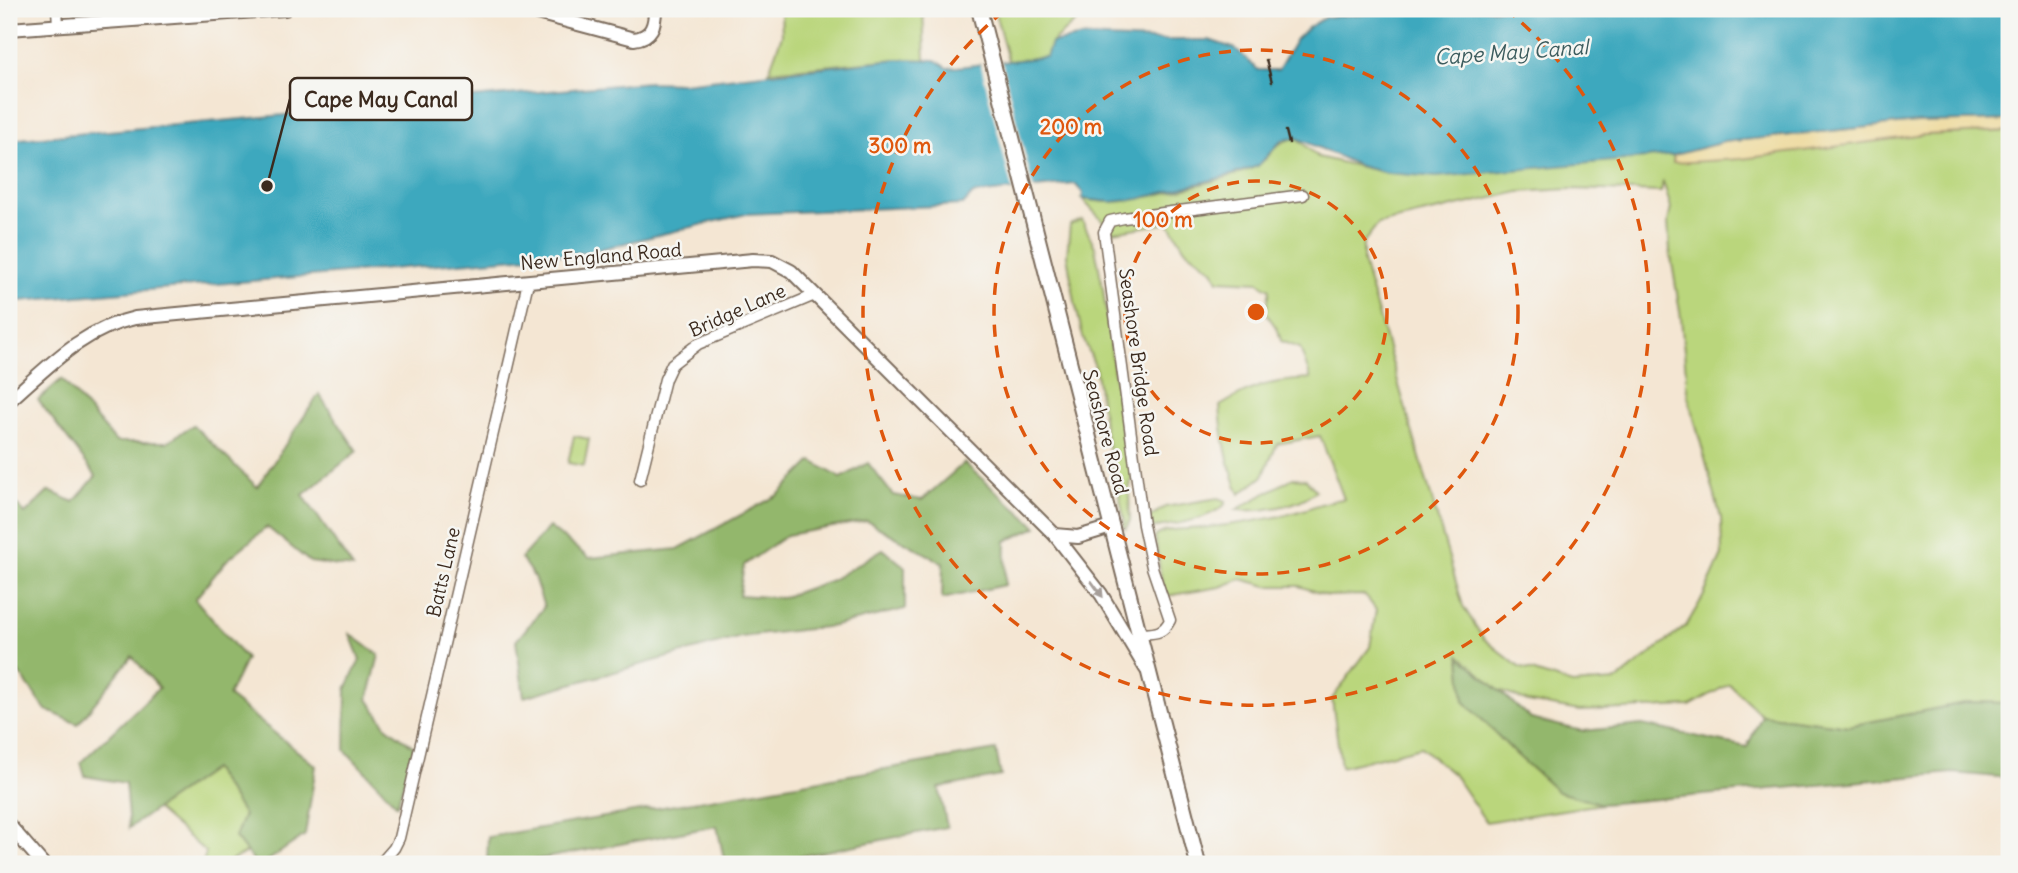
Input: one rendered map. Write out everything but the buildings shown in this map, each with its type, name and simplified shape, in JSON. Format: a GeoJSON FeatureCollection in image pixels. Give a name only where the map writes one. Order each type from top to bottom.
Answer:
{"type":"FeatureCollection","features":[{"type":"Feature","properties":{"kind":"main road","name":"Seashore Road"},"geometry":{"type":"LineString","coordinates":[[979,9],[1198,864]]}},
{"type":"Feature","properties":{"kind":"street"},"geometry":{"type":"LineString","coordinates":[[57,9],[58,25]]}},
{"type":"Feature","properties":{"kind":"street"},"geometry":{"type":"LineString","coordinates":[[9,29],[285,9]]}},
{"type":"Feature","properties":{"kind":"street"},"geometry":{"type":"LineString","coordinates":[[522,9],[634,38],[641,38],[651,31],[655,9]]}},
{"type":"Feature","properties":{"kind":"street","name":"Seashore Bridge Road"},"geometry":{"type":"LineString","coordinates":[[1140,634],[1159,633],[1170,620],[1152,567],[1143,526],[1104,232],[1110,221],[1124,218],[1303,195]]}},
{"type":"Feature","properties":{"kind":"street","name":"New England Road"},"geometry":{"type":"LineString","coordinates":[[9,401],[87,335],[119,321],[135,318],[761,260],[782,265],[1055,535],[1101,594],[1150,677]]}},
{"type":"Feature","properties":{"kind":"street","name":"Batts Lane"},"geometry":{"type":"LineString","coordinates":[[380,864],[388,857],[399,838],[528,282]]}},
{"type":"Feature","properties":{"kind":"street","name":"Bridge Lane"},"geometry":{"type":"LineString","coordinates":[[640,480],[665,379],[672,364],[698,344],[814,295]]}},
{"type":"Feature","properties":{"kind":"street"},"geometry":{"type":"LineString","coordinates":[[1055,535],[1079,537],[1111,527]]}},
{"type":"Feature","properties":{"kind":"street"},"geometry":{"type":"LineString","coordinates":[[9,825],[43,864]]}},
{"type":"Feature","properties":{"kind":"green space"},"geometry":{"type":"Polygon","coordinates":[[[781,9],[923,9],[925,60],[897,59],[769,71],[782,35],[781,9]]]}},
{"type":"Feature","properties":{"kind":"green space"},"geometry":{"type":"Polygon","coordinates":[[[994,9],[1090,9],[1051,43],[1046,57],[1008,61],[994,9]]]}},
{"type":"Feature","properties":{"kind":"green space"},"geometry":{"type":"Polygon","coordinates":[[[2009,131],[2009,703],[1969,702],[1849,726],[1762,715],[1729,684],[1690,706],[1580,711],[1528,702],[1498,690],[1460,656],[1464,701],[1516,754],[1558,791],[1602,804],[1486,822],[1454,775],[1421,747],[1341,767],[1332,699],[1370,647],[1376,610],[1365,595],[1328,596],[1299,586],[1267,586],[1241,579],[1220,587],[1166,596],[1155,537],[1160,534],[1170,530],[1262,520],[1344,499],[1320,436],[1277,444],[1263,476],[1240,494],[1228,462],[1220,406],[1263,385],[1311,379],[1300,348],[1281,341],[1278,330],[1266,313],[1270,289],[1258,282],[1218,280],[1213,270],[1185,249],[1169,223],[1113,232],[1082,199],[1122,201],[1210,182],[1258,165],[1282,142],[1297,138],[1318,157],[1387,173],[1674,155],[1673,162],[1924,135],[2009,131]],[[1663,181],[1661,192],[1570,189],[1519,192],[1378,224],[1363,243],[1363,262],[1463,606],[1483,638],[1519,667],[1572,684],[1616,681],[1686,626],[1722,555],[1721,518],[1688,396],[1681,318],[1670,251],[1668,222],[1671,208],[1663,181]]]}},
{"type":"Feature","properties":{"kind":"green space"},"geometry":{"type":"Polygon","coordinates":[[[1082,220],[1095,247],[1122,433],[1132,477],[1129,490],[1130,520],[1126,529],[1105,432],[1095,366],[1083,337],[1067,255],[1070,225],[1082,220]]]}},
{"type":"Feature","properties":{"kind":"green space"},"geometry":{"type":"Polygon","coordinates":[[[62,379],[116,442],[167,442],[193,425],[257,487],[319,394],[357,451],[303,495],[353,568],[310,562],[267,527],[226,561],[195,599],[246,659],[228,696],[316,766],[305,835],[263,864],[256,864],[235,837],[244,815],[213,769],[129,828],[125,783],[85,776],[81,762],[159,688],[132,656],[78,724],[46,710],[9,659],[9,496],[25,514],[49,491],[74,502],[96,476],[38,400],[62,379]]]}},
{"type":"Feature","properties":{"kind":"green space"},"geometry":{"type":"Polygon","coordinates":[[[574,436],[589,439],[584,466],[568,463],[574,436]]]}},
{"type":"Feature","properties":{"kind":"green space"},"geometry":{"type":"Polygon","coordinates":[[[812,461],[841,478],[868,463],[893,495],[922,500],[964,463],[1037,527],[1006,541],[1005,585],[942,599],[943,563],[867,521],[787,535],[744,565],[739,595],[781,598],[832,580],[883,549],[905,567],[905,609],[834,626],[741,637],[524,697],[516,641],[544,607],[534,577],[521,558],[549,527],[589,558],[678,549],[778,495],[812,461]]]}},
{"type":"Feature","properties":{"kind":"green space"},"geometry":{"type":"Polygon","coordinates":[[[1293,478],[1306,479],[1316,491],[1299,501],[1278,507],[1236,510],[1293,478]]]}},
{"type":"Feature","properties":{"kind":"green space"},"geometry":{"type":"Polygon","coordinates":[[[1218,498],[1226,501],[1226,504],[1209,514],[1190,521],[1150,528],[1147,519],[1165,507],[1218,498]]]}},
{"type":"Feature","properties":{"kind":"green space"},"geometry":{"type":"Polygon","coordinates":[[[350,634],[379,655],[368,699],[387,727],[414,747],[397,805],[345,750],[346,689],[360,660],[350,634]]]}},
{"type":"Feature","properties":{"kind":"green space"},"geometry":{"type":"Polygon","coordinates":[[[1460,656],[1531,719],[1583,731],[1642,725],[1747,747],[1762,715],[1849,726],[1969,702],[2009,703],[2009,778],[1953,773],[1602,804],[1558,792],[1464,701],[1460,656]]]}},
{"type":"Feature","properties":{"kind":"green space"},"geometry":{"type":"Polygon","coordinates":[[[996,750],[1001,776],[939,788],[947,827],[761,864],[725,864],[717,826],[513,864],[487,864],[488,837],[996,750]]]}},
{"type":"Feature","properties":{"kind":"green space"},"geometry":{"type":"Polygon","coordinates":[[[213,769],[244,815],[235,837],[247,852],[225,864],[203,864],[206,852],[156,809],[213,769]]]}},
{"type":"Feature","properties":{"kind":"sand"},"geometry":{"type":"Polygon","coordinates":[[[2009,120],[2009,131],[1924,135],[1741,159],[1673,163],[1674,155],[1724,142],[1917,122],[2009,120]]]}},
{"type":"Feature","properties":{"kind":"water"},"geometry":{"type":"Polygon","coordinates":[[[1440,9],[2009,9],[2009,120],[1917,122],[1724,142],[1657,157],[1437,177],[1387,173],[1360,166],[1297,138],[1282,140],[1258,166],[1139,199],[1111,202],[1082,199],[1083,193],[1075,184],[973,194],[963,205],[746,214],[588,252],[9,302],[9,140],[649,82],[683,83],[897,59],[935,60],[948,68],[1046,57],[1051,43],[1083,37],[1209,40],[1236,49],[1258,70],[1278,70],[1296,39],[1326,17],[1440,9]]]}},
{"type":"Feature","properties":{"kind":"pier"},"geometry":{"type":"Polygon","coordinates":[[[1001,59],[1034,191],[1013,193],[980,61],[1001,59]]]}},
{"type":"Feature","properties":{"kind":"railway"},"geometry":{"type":"LineString","coordinates":[[1266,60],[1272,82]]}},
{"type":"Feature","properties":{"kind":"railway"},"geometry":{"type":"LineString","coordinates":[[1286,131],[1289,143]]}},
{"type":"Feature","properties":{"kind":"place","name":"Cape May Canal"},"geometry":{"type":"Point","coordinates":[267,186]}}]}
